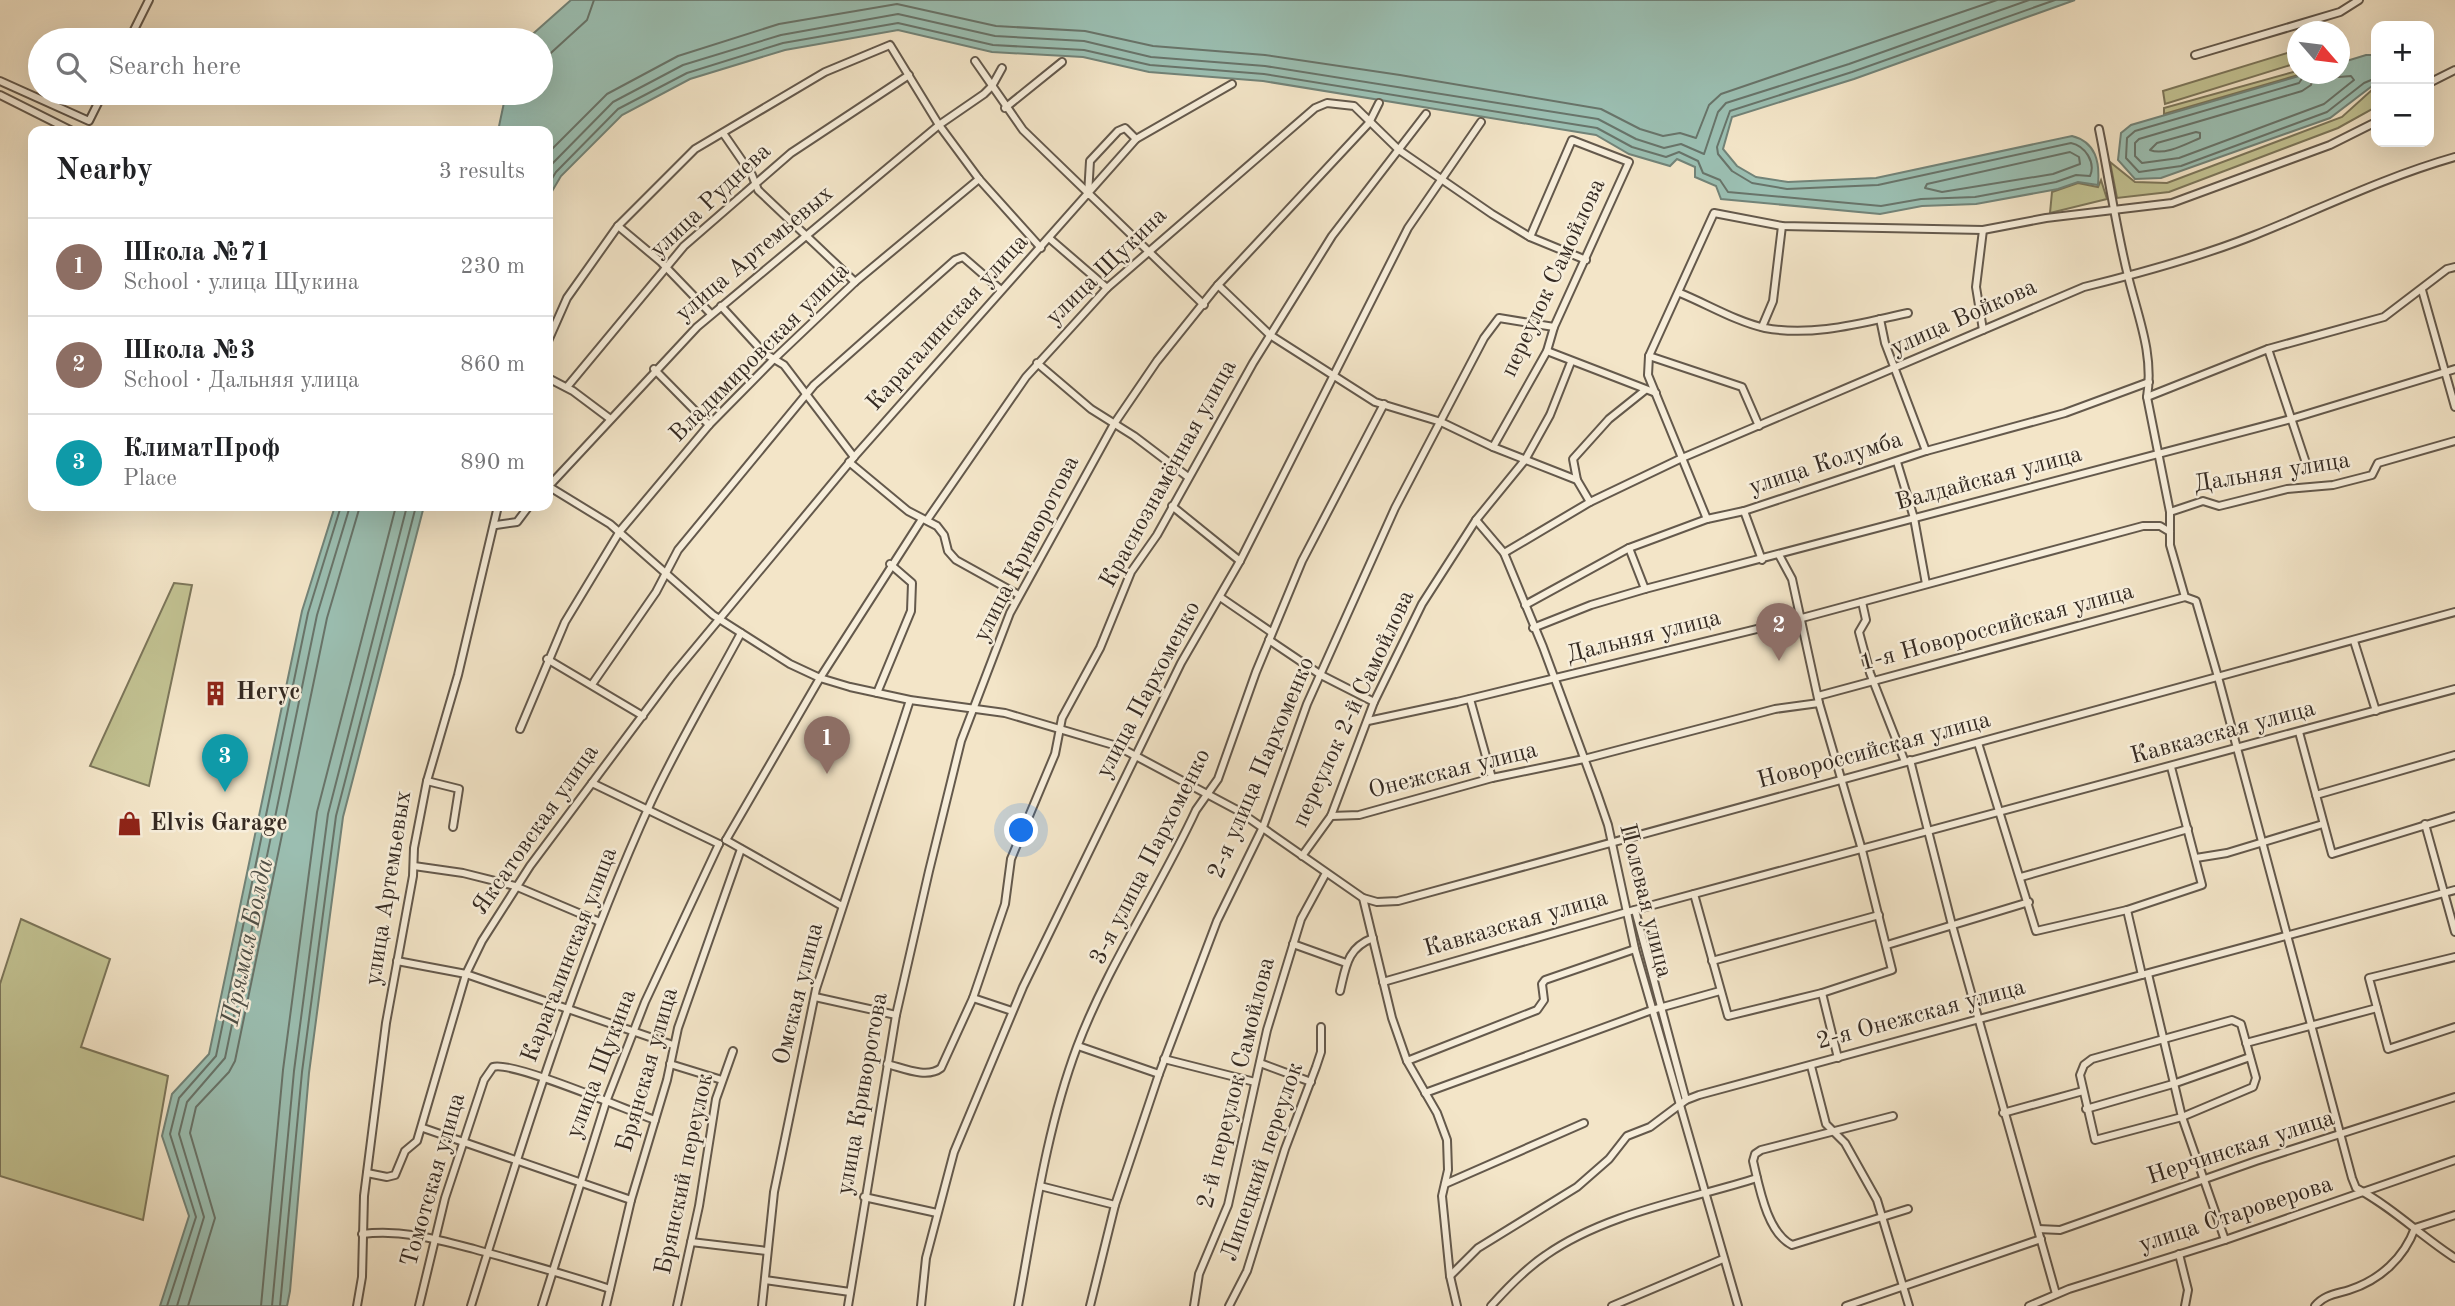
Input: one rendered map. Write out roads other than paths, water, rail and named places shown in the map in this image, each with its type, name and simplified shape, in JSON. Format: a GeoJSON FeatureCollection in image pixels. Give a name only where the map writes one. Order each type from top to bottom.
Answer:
{"type":"FeatureCollection","features":[{"type":"Feature","properties":{"kind":"street"},"geometry":{"type":"LineString","coordinates":[[135,28],[149,0]]}},
{"type":"Feature","properties":{"kind":"street"},"geometry":{"type":"LineString","coordinates":[[2194,55],[2340,12],[2359,0]]}},
{"type":"Feature","properties":{"kind":"street"},"geometry":{"type":"LineString","coordinates":[[553,330],[567,298],[618,226],[695,149],[825,72],[890,45],[939,125],[979,178],[1041,247]]}},
{"type":"Feature","properties":{"kind":"street"},"geometry":{"type":"LineString","coordinates":[[975,61],[1005,108],[1088,195],[1204,305]]}},
{"type":"Feature","properties":{"kind":"street"},"geometry":{"type":"LineString","coordinates":[[1005,108],[1062,62]]}},
{"type":"Feature","properties":{"kind":"street","name":"улица Артемьевых"},"geometry":{"type":"LineString","coordinates":[[553,481],[576,459],[608,418],[654,369],[711,314],[939,125],[992,86],[1002,68]]}},
{"type":"Feature","properties":{"kind":"street"},"geometry":{"type":"LineString","coordinates":[[2434,80],[2455,70]]}},
{"type":"Feature","properties":{"kind":"street","name":"улица Руднева"},"geometry":{"type":"LineString","coordinates":[[567,387],[666,267],[755,183],[827,127],[909,75]]}},
{"type":"Feature","properties":{"kind":"street"},"geometry":{"type":"LineString","coordinates":[[0,81],[28,94]]}},
{"type":"Feature","properties":{"kind":"street","name":"Карагалинская улица"},"geometry":{"type":"LineString","coordinates":[[720,619],[851,459],[1136,139],[1232,84]]}},
{"type":"Feature","properties":{"kind":"street"},"geometry":{"type":"LineString","coordinates":[[0,95],[62,126]]}},
{"type":"Feature","properties":{"kind":"street","name":"улица Щукина"},"geometry":{"type":"LineString","coordinates":[[726,840],[820,678],[890,565],[1037,363],[1107,288],[1315,108],[1327,103],[1340,103],[1361,111],[1369,123]]}},
{"type":"Feature","properties":{"kind":"street","name":"улица Криворотова"},"geometry":{"type":"LineString","coordinates":[[848,1306],[864,1196],[896,1015],[961,741],[997,642],[1019,595],[1114,424],[1157,361],[1218,285],[1369,123],[1378,103]]}},
{"type":"Feature","properties":{"kind":"street"},"geometry":{"type":"LineString","coordinates":[[53,105],[89,121]]}},
{"type":"Feature","properties":{"kind":"street"},"geometry":{"type":"LineString","coordinates":[[88,126],[97,105]]}},
{"type":"Feature","properties":{"kind":"street","name":"Краснознамённая улица"},"geometry":{"type":"LineString","coordinates":[[887,1064],[934,1073],[940,1068],[973,998],[1005,904],[1011,859],[1055,754],[1066,707],[1100,648],[1131,572],[1157,535],[1270,335],[1332,236],[1426,114]]}},
{"type":"Feature","properties":{"kind":"street","name":"улица Пархоменко"},"geometry":{"type":"LineString","coordinates":[[921,1306],[926,1258],[954,1152],[1012,1011],[1135,753],[1181,663],[1240,561],[1408,228],[1481,122]]}},
{"type":"Feature","properties":{"kind":"street"},"geometry":{"type":"LineString","coordinates":[[1369,123],[1442,180],[1530,237],[1586,260]]}},
{"type":"Feature","properties":{"kind":"street"},"geometry":{"type":"LineString","coordinates":[[1707,519],[1648,375],[1650,356],[1681,293],[1714,213],[1782,226],[1983,230],[2114,208],[2172,203],[2330,145],[2371,124]]}},
{"type":"Feature","properties":{"kind":"street"},"geometry":{"type":"LineString","coordinates":[[1088,195],[1090,161],[1118,131],[1125,128],[1136,139]]}},
{"type":"Feature","properties":{"kind":"street"},"geometry":{"type":"LineString","coordinates":[[2099,129],[2128,276],[2146,334],[2149,382],[2147,397],[2156,454],[2170,512],[2170,545],[2185,597],[2196,601],[2218,677],[2313,1024],[2352,1178],[2356,1188],[2455,1258]]}},
{"type":"Feature","properties":{"kind":"street"},"geometry":{"type":"LineString","coordinates":[[723,133],[758,190],[855,282]]}},
{"type":"Feature","properties":{"kind":"street","name":"переулок Самойлова"},"geometry":{"type":"LineString","coordinates":[[1493,447],[1547,351],[1554,327],[1629,162],[1572,140],[1530,237]]}},
{"type":"Feature","properties":{"kind":"street","name":"улица Войкова"},"geometry":{"type":"LineString","coordinates":[[1503,553],[1590,502],[1682,458],[2084,286],[2128,276],[2252,236],[2376,182],[2454,158]]}},
{"type":"Feature","properties":{"kind":"street","name":"Владимировская улица"},"geometry":{"type":"LineString","coordinates":[[520,729],[547,659],[565,622],[620,531],[709,425],[774,359],[855,282],[979,178]]}},
{"type":"Feature","properties":{"kind":"street"},"geometry":{"type":"LineString","coordinates":[[618,226],[666,267],[711,314]]}},
{"type":"Feature","properties":{"kind":"street"},"geometry":{"type":"LineString","coordinates":[[1762,327],[1773,301],[1782,226]]}},
{"type":"Feature","properties":{"kind":"street"},"geometry":{"type":"LineString","coordinates":[[1983,230],[1976,287],[1983,330]]}},
{"type":"Feature","properties":{"kind":"street"},"geometry":{"type":"LineString","coordinates":[[1049,238],[1107,288]]}},
{"type":"Feature","properties":{"kind":"street"},"geometry":{"type":"LineString","coordinates":[[593,683],[666,573],[678,550],[807,394],[955,260],[963,257],[1001,290]]}},
{"type":"Feature","properties":{"kind":"street"},"geometry":{"type":"LineString","coordinates":[[2147,397],[2268,349],[2384,317],[2447,270],[2455,267]]}},
{"type":"Feature","properties":{"kind":"street"},"geometry":{"type":"LineString","coordinates":[[1218,285],[1270,335],[1375,402],[1441,422],[1493,447],[1577,480]]}},
{"type":"Feature","properties":{"kind":"street"},"geometry":{"type":"LineString","coordinates":[[2422,290],[2442,373],[2455,407]]}},
{"type":"Feature","properties":{"kind":"street"},"geometry":{"type":"LineString","coordinates":[[1681,293],[1762,327],[1797,331],[1835,328],[1908,313]]}},
{"type":"Feature","properties":{"kind":"street"},"geometry":{"type":"LineString","coordinates":[[721,306],[764,353],[784,365],[851,459],[874,485],[944,535],[948,551],[956,560],[1019,595]]}},
{"type":"Feature","properties":{"kind":"street","name":"2-я улица Пархоменко"},"geometry":{"type":"LineString","coordinates":[[1090,1306],[1115,1205],[1164,1059],[1217,921],[1263,827],[1307,704],[1395,508],[1484,338],[1499,318],[1554,327]]}},
{"type":"Feature","properties":{"kind":"street"},"geometry":{"type":"LineString","coordinates":[[1880,319],[1894,368],[1926,451]]}},
{"type":"Feature","properties":{"kind":"street"},"geometry":{"type":"LineString","coordinates":[[2268,349],[2306,463]]}},
{"type":"Feature","properties":{"kind":"street"},"geometry":{"type":"LineString","coordinates":[[1547,351],[1644,391],[1656,393]]}},
{"type":"Feature","properties":{"kind":"street"},"geometry":{"type":"LineString","coordinates":[[1650,356],[1742,387],[1759,426]]}},
{"type":"Feature","properties":{"kind":"street","name":"переулок 2-й Самойлова"},"geometry":{"type":"LineString","coordinates":[[1302,856],[1331,816],[1374,702],[1422,604],[1476,520],[1525,460],[1550,415],[1571,362]]}},
{"type":"Feature","properties":{"kind":"street"},"geometry":{"type":"LineString","coordinates":[[1037,363],[1091,409],[1188,477]]}},
{"type":"Feature","properties":{"kind":"street"},"geometry":{"type":"LineString","coordinates":[[654,369],[709,425]]}},
{"type":"Feature","properties":{"kind":"street","name":"Валдайская улица"},"geometry":{"type":"LineString","coordinates":[[1533,628],[1591,605],[1646,589],[2291,419],[2455,369]]}},
{"type":"Feature","properties":{"kind":"street"},"geometry":{"type":"LineString","coordinates":[[553,380],[567,387],[608,418]]}},
{"type":"Feature","properties":{"kind":"street","name":"улица Колумба"},"geometry":{"type":"LineString","coordinates":[[1525,606],[1629,548],[1707,519],[1744,510],[1926,451],[2065,413],[2149,382]]}},
{"type":"Feature","properties":{"kind":"street"},"geometry":{"type":"LineString","coordinates":[[1590,502],[1577,480],[1573,458],[1609,419],[1644,391]]}},
{"type":"Feature","properties":{"kind":"street","name":"3-я улица Пархоменко"},"geometry":{"type":"LineString","coordinates":[[1018,1306],[1040,1186],[1078,1046],[1092,1011],[1196,810],[1218,779],[1270,636],[1302,561],[1384,404]]}},
{"type":"Feature","properties":{"kind":"street","name":"Дальняя улица"},"geometry":{"type":"LineString","coordinates":[[2170,512],[2203,501],[2219,506],[2287,489],[2333,485],[2372,475],[2378,463],[2455,441]]}},
{"type":"Feature","properties":{"kind":"street"},"geometry":{"type":"LineString","coordinates":[[1897,462],[1914,518],[1926,584]]}},
{"type":"Feature","properties":{"kind":"street","name":"Новороссийская улица"},"geometry":{"type":"LineString","coordinates":[[553,489],[620,531],[720,619],[820,678],[910,700],[974,708],[1061,727],[1135,753],[1263,827],[1363,898],[1377,902],[1398,901],[2455,612]]}},
{"type":"Feature","properties":{"kind":"street"},"geometry":{"type":"LineString","coordinates":[[1172,506],[1240,561]]}},
{"type":"Feature","properties":{"kind":"street"},"geometry":{"type":"LineString","coordinates":[[1744,510],[1762,560]]}},
{"type":"Feature","properties":{"kind":"street","name":"улица Артемьевых"},"geometry":{"type":"LineString","coordinates":[[357,1306],[362,1277],[367,1173],[397,961],[414,866],[414,848],[427,781],[447,716],[497,511]]}},
{"type":"Feature","properties":{"kind":"street"},"geometry":{"type":"LineString","coordinates":[[496,525],[517,522],[525,511]]}},
{"type":"Feature","properties":{"kind":"street","name":"Полевая улица"},"geometry":{"type":"LineString","coordinates":[[1476,520],[1503,553],[1584,759],[1611,841],[1635,949],[1738,1306]]}},
{"type":"Feature","properties":{"kind":"street","name":"Дальняя улица"},"geometry":{"type":"LineString","coordinates":[[1368,721],[1470,699],[1802,618],[2143,526],[2160,526],[2171,532]]}},
{"type":"Feature","properties":{"kind":"street"},"geometry":{"type":"LineString","coordinates":[[1629,548],[1646,589]]}},
{"type":"Feature","properties":{"kind":"street"},"geometry":{"type":"LineString","coordinates":[[1694,894],[1725,1012],[1733,1016],[1822,993],[1892,970],[1862,850],[1818,699],[1792,579],[1779,555]]}},
{"type":"Feature","properties":{"kind":"street"},"geometry":{"type":"LineString","coordinates":[[877,693],[914,601],[912,583],[890,565]]}},
{"type":"Feature","properties":{"kind":"street"},"geometry":{"type":"LineString","coordinates":[[1220,597],[1321,676],[1374,702]]}},
{"type":"Feature","properties":{"kind":"street","name":"1-я Новороссийская улица"},"geometry":{"type":"LineString","coordinates":[[1584,759],[1818,699],[2185,597]]}},
{"type":"Feature","properties":{"kind":"street"},"geometry":{"type":"LineString","coordinates":[[1862,602],[1866,620],[1859,632],[1875,681],[1908,761],[2003,1113],[2056,1294]]}},
{"type":"Feature","properties":{"kind":"street","name":"Яксатовская улица"},"geometry":{"type":"LineString","coordinates":[[367,1173],[387,1177],[395,1175],[405,1151],[417,1141],[466,974],[482,941],[516,886],[643,716],[720,619]]}},
{"type":"Feature","properties":{"kind":"street","name":"Карагалинская улица"},"geometry":{"type":"LineString","coordinates":[[471,1306],[515,1161],[600,922],[648,810],[741,633]]}},
{"type":"Feature","properties":{"kind":"street"},"geometry":{"type":"LineString","coordinates":[[2354,640],[2376,711]]}},
{"type":"Feature","properties":{"kind":"street"},"geometry":{"type":"LineString","coordinates":[[547,659],[593,683],[643,716]]}},
{"type":"Feature","properties":{"kind":"street","name":"Кавказская улица"},"geometry":{"type":"LineString","coordinates":[[1383,982],[1627,912],[2455,689]]}},
{"type":"Feature","properties":{"kind":"street"},"geometry":{"type":"LineString","coordinates":[[1470,699],[1492,778]]}},
{"type":"Feature","properties":{"kind":"street","name":"Омская улица"},"geometry":{"type":"LineString","coordinates":[[762,1306],[774,1192],[814,997],[910,700]]}},
{"type":"Feature","properties":{"kind":"street"},"geometry":{"type":"LineString","coordinates":[[2299,732],[2329,850],[2336,854],[2455,816]]}},
{"type":"Feature","properties":{"kind":"street"},"geometry":{"type":"LineString","coordinates":[[1978,743],[2036,931],[2127,910],[2202,885],[2171,767]]}},
{"type":"Feature","properties":{"kind":"street"},"geometry":{"type":"LineString","coordinates":[[2316,795],[2455,755]]}},
{"type":"Feature","properties":{"kind":"street","name":"Онежская улица"},"geometry":{"type":"LineString","coordinates":[[1331,816],[1359,815],[1492,778],[1584,759]]}},
{"type":"Feature","properties":{"kind":"street"},"geometry":{"type":"LineString","coordinates":[[427,781],[459,789],[453,827]]}},
{"type":"Feature","properties":{"kind":"street"},"geometry":{"type":"LineString","coordinates":[[592,783],[719,844],[726,840],[842,906]]}},
{"type":"Feature","properties":{"kind":"street"},"geometry":{"type":"LineString","coordinates":[[2196,858],[2227,853],[2323,824]]}},
{"type":"Feature","properties":{"kind":"street"},"geometry":{"type":"LineString","coordinates":[[2425,824],[2455,932]]}},
{"type":"Feature","properties":{"kind":"street"},"geometry":{"type":"LineString","coordinates":[[2021,877],[2188,829]]}},
{"type":"Feature","properties":{"kind":"street","name":"улица Щукина"},"geometry":{"type":"LineString","coordinates":[[542,1306],[606,1102],[634,1031],[719,844]]}},
{"type":"Feature","properties":{"kind":"street","name":"Брянская улица"},"geometry":{"type":"LineString","coordinates":[[606,1306],[631,1200],[670,1065],[673,1045],[741,849]]}},
{"type":"Feature","properties":{"kind":"street"},"geometry":{"type":"LineString","coordinates":[[414,866],[463,873],[516,886],[600,922]]}},
{"type":"Feature","properties":{"kind":"street","name":"2-й переулок Самойлова"},"geometry":{"type":"LineString","coordinates":[[1194,1306],[1199,1274],[1228,1205],[1255,1082],[1293,944],[1301,919],[1326,873]]}},
{"type":"Feature","properties":{"kind":"street","name":"2-я Онежская улица"},"geometry":{"type":"LineString","coordinates":[[1450,1276],[1478,1248],[1577,1187],[1609,1159],[1628,1136],[1650,1127],[1686,1100],[2455,890]]}},
{"type":"Feature","properties":{"kind":"street"},"geometry":{"type":"LineString","coordinates":[[1363,898],[1383,982],[1407,1061],[1437,1113],[1447,1140],[1442,1196],[1450,1276],[1457,1306]]}},
{"type":"Feature","properties":{"kind":"street"},"geometry":{"type":"LineString","coordinates":[[1887,945],[2029,902]]}},
{"type":"Feature","properties":{"kind":"street"},"geometry":{"type":"LineString","coordinates":[[1635,910],[1686,1100]]}},
{"type":"Feature","properties":{"kind":"street"},"geometry":{"type":"LineString","coordinates":[[2127,910],[2182,1117],[2225,1240]]}},
{"type":"Feature","properties":{"kind":"street"},"geometry":{"type":"LineString","coordinates":[[1712,961],[1879,915]]}},
{"type":"Feature","properties":{"kind":"street"},"geometry":{"type":"LineString","coordinates":[[1340,991],[1346,963],[1358,944],[1373,938]]}},
{"type":"Feature","properties":{"kind":"street"},"geometry":{"type":"LineString","coordinates":[[1293,944],[1346,963]]}},
{"type":"Feature","properties":{"kind":"street"},"geometry":{"type":"LineString","coordinates":[[1407,1061],[1537,1010],[1544,1000],[1542,984],[1545,980],[1635,949]]}},
{"type":"Feature","properties":{"kind":"street"},"geometry":{"type":"LineString","coordinates":[[2455,957],[2369,978],[2388,1049],[2455,1027]]}},
{"type":"Feature","properties":{"kind":"street"},"geometry":{"type":"LineString","coordinates":[[397,961],[466,974],[673,1045]]}},
{"type":"Feature","properties":{"kind":"street"},"geometry":{"type":"LineString","coordinates":[[1425,1093],[1652,1010],[1720,991]]}},
{"type":"Feature","properties":{"kind":"street"},"geometry":{"type":"LineString","coordinates":[[1822,993],[1839,1058]]}},
{"type":"Feature","properties":{"kind":"street"},"geometry":{"type":"LineString","coordinates":[[814,997],[896,1015]]}},
{"type":"Feature","properties":{"kind":"street"},"geometry":{"type":"LineString","coordinates":[[973,998],[1012,1011]]}},
{"type":"Feature","properties":{"kind":"street"},"geometry":{"type":"LineString","coordinates":[[2246,1043],[2377,1008]]}},
{"type":"Feature","properties":{"kind":"street"},"geometry":{"type":"LineString","coordinates":[[2232,1020],[2241,1024],[2246,1043],[2256,1078],[2253,1087],[2182,1117],[2101,1141],[2095,1140],[2080,1075],[2084,1065],[2092,1059],[2232,1020]]}},
{"type":"Feature","properties":{"kind":"street","name":"Липецкий переулок"},"geometry":{"type":"LineString","coordinates":[[1229,1306],[1247,1271],[1285,1149],[1321,1052],[1321,1027]]}},
{"type":"Feature","properties":{"kind":"street"},"geometry":{"type":"LineString","coordinates":[[1078,1046],[1159,1074]]}},
{"type":"Feature","properties":{"kind":"street","name":"Брянский переулок"},"geometry":{"type":"LineString","coordinates":[[677,1306],[691,1242],[713,1110],[733,1051]]}},
{"type":"Feature","properties":{"kind":"street"},"geometry":{"type":"LineString","coordinates":[[2086,1109],[2173,1084],[2250,1057]]}},
{"type":"Feature","properties":{"kind":"street"},"geometry":{"type":"LineString","coordinates":[[1164,1059],[1255,1082]]}},
{"type":"Feature","properties":{"kind":"street"},"geometry":{"type":"LineString","coordinates":[[1260,1063],[1311,1082]]}},
{"type":"Feature","properties":{"kind":"street","name":"Томотская улица"},"geometry":{"type":"LineString","coordinates":[[419,1306],[435,1238],[484,1080],[493,1067],[507,1065],[544,1079]]}},
{"type":"Feature","properties":{"kind":"street"},"geometry":{"type":"LineString","coordinates":[[670,1065],[722,1080]]}},
{"type":"Feature","properties":{"kind":"street"},"geometry":{"type":"LineString","coordinates":[[1811,1066],[1822,1117],[1845,1143],[1877,1200],[1909,1306]]}},
{"type":"Feature","properties":{"kind":"street"},"geometry":{"type":"LineString","coordinates":[[544,1079],[655,1120]]}},
{"type":"Feature","properties":{"kind":"street"},"geometry":{"type":"LineString","coordinates":[[2003,1113],[2083,1091]]}},
{"type":"Feature","properties":{"kind":"street","name":"Нерчинская улица"},"geometry":{"type":"LineString","coordinates":[[2038,1229],[2060,1230],[2455,1097]]}},
{"type":"Feature","properties":{"kind":"street"},"geometry":{"type":"LineString","coordinates":[[1893,1116],[1831,1130],[1755,1154],[1757,1178],[1772,1220],[1784,1241],[1792,1245],[1908,1209]]}},
{"type":"Feature","properties":{"kind":"street"},"geometry":{"type":"LineString","coordinates":[[1445,1184],[1584,1123]]}},
{"type":"Feature","properties":{"kind":"street"},"geometry":{"type":"LineString","coordinates":[[423,1128],[631,1200]]}},
{"type":"Feature","properties":{"kind":"street","name":"улица Староверова"},"geometry":{"type":"LineString","coordinates":[[2029,1306],[2044,1303],[2056,1294],[2365,1193],[2455,1160]]}},
{"type":"Feature","properties":{"kind":"street"},"geometry":{"type":"LineString","coordinates":[[1492,1306],[1529,1267],[1569,1241],[1614,1222],[1757,1178]]}},
{"type":"Feature","properties":{"kind":"street"},"geometry":{"type":"LineString","coordinates":[[1040,1186],[1115,1205]]}},
{"type":"Feature","properties":{"kind":"street"},"geometry":{"type":"LineString","coordinates":[[864,1196],[937,1213]]}},
{"type":"Feature","properties":{"kind":"street"},"geometry":{"type":"LineString","coordinates":[[2315,1306],[2321,1299],[2363,1285],[2379,1276],[2399,1257],[2415,1228],[2455,1215]]}},
{"type":"Feature","properties":{"kind":"street"},"geometry":{"type":"LineString","coordinates":[[362,1234],[394,1232],[435,1238],[488,1251],[610,1289]]}},
{"type":"Feature","properties":{"kind":"street"},"geometry":{"type":"LineString","coordinates":[[1846,1306],[2041,1239]]}},
{"type":"Feature","properties":{"kind":"street"},"geometry":{"type":"LineString","coordinates":[[691,1242],[767,1251]]}},
{"type":"Feature","properties":{"kind":"street"},"geometry":{"type":"LineString","coordinates":[[2179,1254],[2188,1290],[2185,1306]]}},
{"type":"Feature","properties":{"kind":"street"},"geometry":{"type":"LineString","coordinates":[[1612,1306],[1723,1259]]}},
{"type":"Feature","properties":{"kind":"street"},"geometry":{"type":"LineString","coordinates":[[765,1280],[850,1292]]}},
{"type":"Feature","properties":{"kind":"water"},"geometry":{"type":"Polygon","coordinates":[[[571,0],[2075,0],[1854,79],[1732,117],[1723,149],[1737,166],[1756,177],[1788,182],[1876,178],[2072,136],[2086,143],[2095,154],[2098,185],[2078,182],[2058,189],[1976,204],[1922,206],[1880,214],[1721,199],[1716,186],[1695,177],[1695,167],[1677,159],[1670,166],[1629,154],[1596,135],[1263,81],[1149,72],[1083,57],[992,52],[898,30],[785,50],[690,79],[622,115],[561,176],[553,190],[553,126],[499,126],[503,105],[553,105],[553,28],[540,28],[571,0]]]}},
{"type":"Feature","properties":{"kind":"water"},"geometry":{"type":"Polygon","coordinates":[[[2371,55],[2371,87],[2330,118],[2161,178],[2135,179],[2118,160],[2121,133],[2131,125],[2287,80],[2287,84],[2350,84],[2350,60],[2371,55]]]}},
{"type":"Feature","properties":{"kind":"water","name":"Прямая Болда"},"geometry":{"type":"Polygon","coordinates":[[[333,511],[423,511],[343,817],[309,1073],[287,1306],[160,1306],[189,1216],[162,1136],[172,1094],[209,1054],[302,611],[333,511]]]}},
{"type":"Feature","properties":{"kind":"place","name":"Школа №3"},"geometry":{"type":"Point","coordinates":[1779,661]}},
{"type":"Feature","properties":{"kind":"place","name":"Негус"},"geometry":{"type":"Point","coordinates":[216,693]}},
{"type":"Feature","properties":{"kind":"place","name":"Школа №71"},"geometry":{"type":"Point","coordinates":[827,774]}},
{"type":"Feature","properties":{"kind":"place","name":"КлиматПроф"},"geometry":{"type":"Point","coordinates":[225,792]}},
{"type":"Feature","properties":{"kind":"place","name":"Elvis Garage"},"geometry":{"type":"Point","coordinates":[130,824]}}]}
